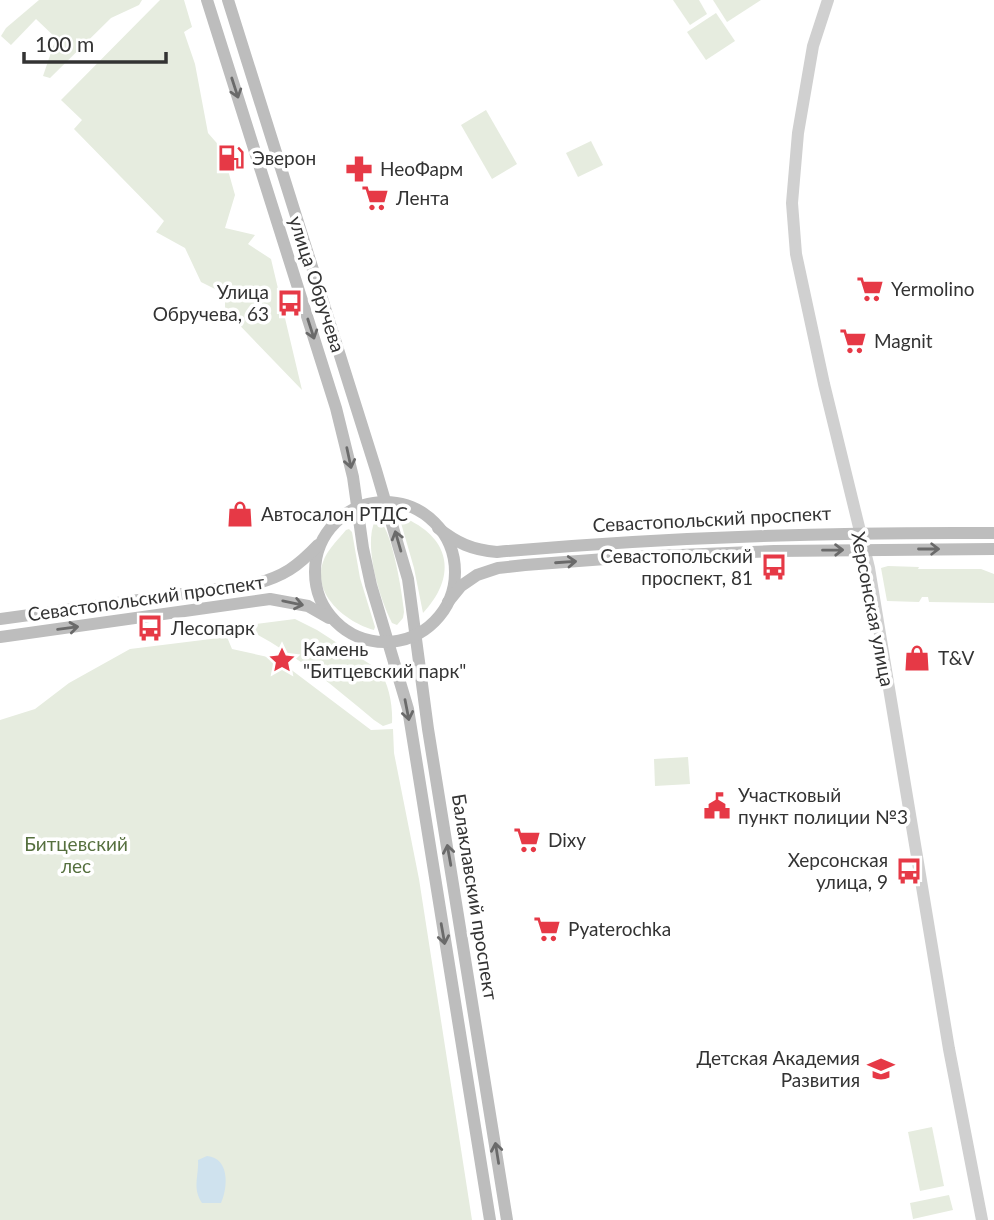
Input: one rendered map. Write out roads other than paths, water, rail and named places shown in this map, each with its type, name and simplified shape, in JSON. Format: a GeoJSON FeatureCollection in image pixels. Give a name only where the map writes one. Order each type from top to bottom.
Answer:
{"type":"FeatureCollection","features":[{"type":"Feature","properties":{"kind":"main road","name":"улица Обручева"},"geometry":{"type":"LineString","coordinates":[[207,0],[336,408],[353,477],[371,585]]}},
{"type":"Feature","properties":{"kind":"main road","name":"улица Обручева"},"geometry":{"type":"LineString","coordinates":[[228,0],[408,579]]}},
{"type":"Feature","properties":{"kind":"main road"},"geometry":{"type":"LineString","coordinates":[[357,510],[386,502]]}},
{"type":"Feature","properties":{"kind":"main road","name":"Севастопольский проспект"},"geometry":{"type":"LineString","coordinates":[[386,502],[418,511],[462,545],[497,552],[610,542],[859,531],[994,533]]}},
{"type":"Feature","properties":{"kind":"main road","name":"Севастопольский проспект"},"geometry":{"type":"LineString","coordinates":[[0,619],[271,580],[293,570],[337,524],[357,510]]}},
{"type":"Feature","properties":{"kind":"main road"},"geometry":{"type":"LineString","coordinates":[[438,528],[447,540],[456,568],[447,602]]}},
{"type":"Feature","properties":{"kind":"main road"},"geometry":{"type":"LineString","coordinates":[[321,542],[314,578],[321,603],[335,622]]}},
{"type":"Feature","properties":{"kind":"main road","name":"Севастопольский проспект"},"geometry":{"type":"LineString","coordinates":[[417,634],[438,615],[461,586],[477,575],[498,568],[632,556],[994,549]]}},
{"type":"Feature","properties":{"kind":"main road","name":"Балаклавский проспект"},"geometry":{"type":"LineString","coordinates":[[408,579],[428,729],[507,1220]]}},
{"type":"Feature","properties":{"kind":"main road","name":"Балаклавский проспект"},"geometry":{"type":"LineString","coordinates":[[371,585],[408,709],[490,1220]]}},
{"type":"Feature","properties":{"kind":"main road","name":"Севастопольский проспект"},"geometry":{"type":"LineString","coordinates":[[0,637],[270,599],[307,606],[363,638],[390,644]]}},
{"type":"Feature","properties":{"kind":"main road"},"geometry":{"type":"LineString","coordinates":[[390,644],[417,634]]}},
{"type":"Feature","properties":{"kind":"street","name":"Херсонская улица"},"geometry":{"type":"LineString","coordinates":[[828,0],[813,46],[800,119],[793,190],[794,236],[809,318],[875,601],[898,756],[982,1220]]}},
{"type":"Feature","properties":{"kind":"water"},"geometry":{"type":"Polygon","coordinates":[[[207,1156],[220,1162],[223,1168],[226,1182],[221,1203],[202,1203],[197,1192],[198,1160],[207,1156]]]}},
{"type":"Feature","properties":{"kind":"place","name":"Эверон"},"geometry":{"type":"Point","coordinates":[231,158]}},
{"type":"Feature","properties":{"kind":"place","name":"НеоФарм"},"geometry":{"type":"Point","coordinates":[359,169]}},
{"type":"Feature","properties":{"kind":"place","name":"Лента"},"geometry":{"type":"Point","coordinates":[375,198]}},
{"type":"Feature","properties":{"kind":"place","name":"Yermolino"},"geometry":{"type":"Point","coordinates":[870,289]}},
{"type":"Feature","properties":{"kind":"place","name":"Улица Обручева, 63"},"geometry":{"type":"Point","coordinates":[290,303]}},
{"type":"Feature","properties":{"kind":"place","name":"Magnit"},"geometry":{"type":"Point","coordinates":[853,341]}},
{"type":"Feature","properties":{"kind":"place","name":"Автосалон РТДС"},"geometry":{"type":"Point","coordinates":[240,514]}},
{"type":"Feature","properties":{"kind":"place","name":"Севастопольский проспект, 81"},"geometry":{"type":"Point","coordinates":[774,567]}},
{"type":"Feature","properties":{"kind":"place","name":"Лесопарк"},"geometry":{"type":"Point","coordinates":[150,628]}},
{"type":"Feature","properties":{"kind":"place","name":"T&V"},"geometry":{"type":"Point","coordinates":[917,658]}},
{"type":"Feature","properties":{"kind":"place","name":"Камень \"Битцевский парк\""},"geometry":{"type":"Point","coordinates":[282,660]}},
{"type":"Feature","properties":{"kind":"place","name":"Участковый пункт полиции №3"},"geometry":{"type":"Point","coordinates":[717,806]}},
{"type":"Feature","properties":{"kind":"place","name":"Dixy"},"geometry":{"type":"Point","coordinates":[527,840]}},
{"type":"Feature","properties":{"kind":"place","name":"Херсонская улица, 9"},"geometry":{"type":"Point","coordinates":[909,871]}},
{"type":"Feature","properties":{"kind":"place","name":"Pyaterochka"},"geometry":{"type":"Point","coordinates":[547,929]}},
{"type":"Feature","properties":{"kind":"place","name":"Детская Академия Развития"},"geometry":{"type":"Point","coordinates":[881,1069]}},
{"type":"Feature","properties":{"kind":"park label","name":"Битцевский лес"},"geometry":{"type":"Point","coordinates":[76,855]}}]}
